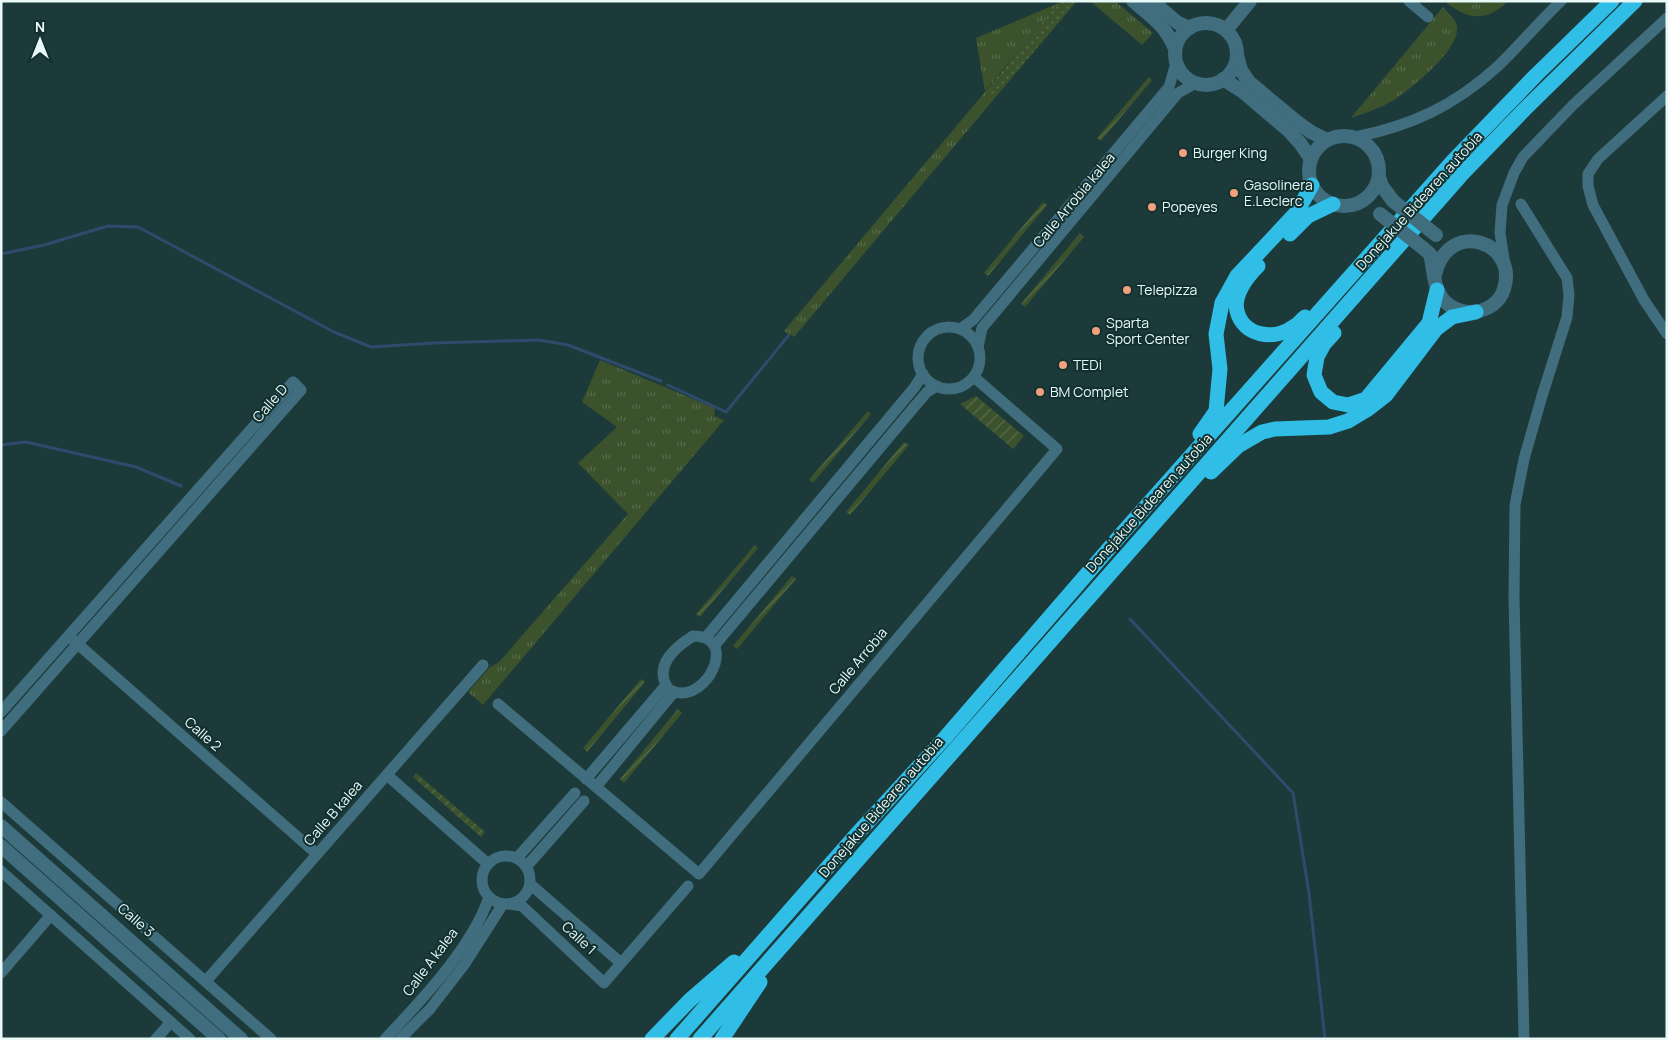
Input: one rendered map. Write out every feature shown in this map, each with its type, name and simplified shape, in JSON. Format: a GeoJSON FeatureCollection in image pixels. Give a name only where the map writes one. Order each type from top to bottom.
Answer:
{"type":"FeatureCollection","features":[{"type":"Feature","properties":{"kind":"highway","name":"Donejakue Bidearen autobia"},"geometry":{"type":"LineString","coordinates":[[677,1039],[786,914],[944,739],[1373,249],[1452,162],[1535,76],[1612,1]]}},
{"type":"Feature","properties":{"kind":"highway","name":"Donejakue Bidearen autobia"},"geometry":{"type":"LineString","coordinates":[[700,1039],[1463,173],[1635,1]]}},
{"type":"Feature","properties":{"kind":"highway"},"geometry":{"type":"LineString","coordinates":[[1125,530],[1135,512],[1204,429],[1216,410],[1220,369],[1216,334],[1222,303],[1228,289],[1237,276],[1297,212],[1312,185]]}},
{"type":"Feature","properties":{"kind":"highway"},"geometry":{"type":"LineString","coordinates":[[1333,204],[1308,216],[1252,272],[1240,290],[1236,309],[1242,324],[1250,330],[1263,335],[1277,335],[1293,328],[1316,305],[1343,272],[1373,249]]}},
{"type":"Feature","properties":{"kind":"highway"},"geometry":{"type":"LineString","coordinates":[[1369,281],[1349,315],[1324,344],[1317,357],[1314,375],[1320,392],[1333,402],[1348,405],[1366,399],[1429,323],[1437,290]]}},
{"type":"Feature","properties":{"kind":"highway"},"geometry":{"type":"LineString","coordinates":[[1151,527],[1184,502],[1238,446],[1262,432],[1293,428],[1329,427],[1348,421],[1368,409],[1386,395],[1436,329],[1452,317],[1476,312]]}},
{"type":"Feature","properties":{"kind":"highway"},"geometry":{"type":"LineString","coordinates":[[722,1039],[762,980],[868,858],[876,838]]}},
{"type":"Feature","properties":{"kind":"highway"},"geometry":{"type":"LineString","coordinates":[[652,1039],[690,1000],[786,914]]}},
{"type":"Feature","properties":{"kind":"street"},"geometry":{"type":"LineString","coordinates":[[1134,1],[1163,26],[1170,35],[1176,56],[1186,77],[1196,83],[1212,84],[1223,79],[1231,72],[1237,55]]}},
{"type":"Feature","properties":{"kind":"street"},"geometry":{"type":"LineString","coordinates":[[1152,1],[1178,23],[1190,28]]}},
{"type":"Feature","properties":{"kind":"street"},"geometry":{"type":"LineString","coordinates":[[1409,1],[1428,17]]}},
{"type":"Feature","properties":{"kind":"street"},"geometry":{"type":"LineString","coordinates":[[1535,28],[1550,1]]}},
{"type":"Feature","properties":{"kind":"street"},"geometry":{"type":"LineString","coordinates":[[1379,177],[1375,188],[1368,196],[1359,203],[1342,206],[1324,200],[1317,194],[1312,185],[1309,168],[1315,151],[1328,140],[1341,136],[1355,137],[1374,134],[1419,120],[1461,96],[1496,68],[1561,1]]}},
{"type":"Feature","properties":{"kind":"street"},"geometry":{"type":"LineString","coordinates":[[1226,30],[1249,2]]}},
{"type":"Feature","properties":{"kind":"street"},"geometry":{"type":"LineString","coordinates":[[1359,203],[1380,214],[1430,254],[1437,290],[1453,308],[1464,312],[1476,312],[1488,308],[1497,301],[1504,291],[1506,279],[1500,233],[1501,211],[1514,173],[1523,157],[1573,105],[1667,18]]}},
{"type":"Feature","properties":{"kind":"street"},"geometry":{"type":"LineString","coordinates":[[1176,56],[1179,38],[1190,28],[1198,24],[1208,23],[1219,26],[1226,30],[1236,45],[1241,70],[1250,82],[1297,122],[1311,132],[1328,140]]}},
{"type":"Feature","properties":{"kind":"street","name":"Calle Arrobia kalea"},"geometry":{"type":"LineString","coordinates":[[960,329],[973,320],[1168,87],[1176,56]]}},
{"type":"Feature","properties":{"kind":"street"},"geometry":{"type":"LineString","coordinates":[[1223,79],[1242,92],[1289,131],[1311,159]]}},
{"type":"Feature","properties":{"kind":"street","name":"Calle Arrobia kalea"},"geometry":{"type":"LineString","coordinates":[[978,347],[982,328],[1178,94],[1196,83]]}},
{"type":"Feature","properties":{"kind":"street"},"geometry":{"type":"LineString","coordinates":[[1667,96],[1598,159],[1588,174],[1588,186],[1593,205],[1600,220],[1644,300],[1667,334]]}},
{"type":"Feature","properties":{"kind":"street"},"geometry":{"type":"LineString","coordinates":[[1355,137],[1364,142],[1374,153],[1379,167],[1379,177],[1382,186],[1393,201],[1451,247]]}},
{"type":"Feature","properties":{"kind":"street"},"geometry":{"type":"LineString","coordinates":[[1521,204],[1567,278],[1569,295],[1567,317],[1524,459],[1515,505],[1514,607],[1524,1039]]}},
{"type":"Feature","properties":{"kind":"street"},"geometry":{"type":"LineString","coordinates":[[1435,274],[1442,254],[1461,242],[1483,243],[1501,257],[1505,267]]}},
{"type":"Feature","properties":{"kind":"street"},"geometry":{"type":"LineString","coordinates":[[942,328],[960,329],[968,333],[978,347],[980,357],[979,368],[974,377],[966,384],[957,388],[947,389],[929,382],[919,365],[918,355],[921,345],[927,336],[942,328]]}},
{"type":"Feature","properties":{"kind":"street"},"geometry":{"type":"LineString","coordinates":[[710,641],[923,374]]}},
{"type":"Feature","properties":{"kind":"street","name":"Calle Arrobia"},"geometry":{"type":"LineString","coordinates":[[498,704],[699,874],[1057,449],[974,377]]}},
{"type":"Feature","properties":{"kind":"street","name":"Calle D"},"geometry":{"type":"LineString","coordinates":[[1,712],[73,640],[301,390],[293,382],[73,640],[1,731]]}},
{"type":"Feature","properties":{"kind":"street"},"geometry":{"type":"LineString","coordinates":[[710,641],[915,406],[928,392],[937,386]]}},
{"type":"Feature","properties":{"kind":"street"},"geometry":{"type":"LineString","coordinates":[[693,636],[710,641],[717,654],[715,664],[706,680],[699,687],[686,693],[670,688],[663,673],[664,666],[675,650],[693,636]]}},
{"type":"Feature","properties":{"kind":"street","name":"Calle 2"},"geometry":{"type":"LineString","coordinates":[[73,640],[317,854]]}},
{"type":"Feature","properties":{"kind":"street","name":"Calle B kalea"},"geometry":{"type":"LineString","coordinates":[[206,981],[483,665]]}},
{"type":"Feature","properties":{"kind":"street"},"geometry":{"type":"LineString","coordinates":[[596,787],[670,688]]}},
{"type":"Feature","properties":{"kind":"street"},"geometry":{"type":"LineString","coordinates":[[586,779],[670,688]]}},
{"type":"Feature","properties":{"kind":"street"},"geometry":{"type":"LineString","coordinates":[[387,775],[488,864]]}},
{"type":"Feature","properties":{"kind":"street"},"geometry":{"type":"LineString","coordinates":[[517,858],[579,797],[526,867]]}},
{"type":"Feature","properties":{"kind":"street","name":"Calle 3"},"geometry":{"type":"LineString","coordinates":[[1,802],[271,1039]]}},
{"type":"Feature","properties":{"kind":"street","name":"Calle 3"},"geometry":{"type":"LineString","coordinates":[[1,826],[241,1039]]}},
{"type":"Feature","properties":{"kind":"street"},"geometry":{"type":"LineString","coordinates":[[1,846],[219,1039]]}},
{"type":"Feature","properties":{"kind":"street"},"geometry":{"type":"LineString","coordinates":[[501,856],[517,858],[529,872],[530,884],[523,897],[506,904],[495,902],[488,897],[482,884],[484,870],[488,864],[501,856]]}},
{"type":"Feature","properties":{"kind":"street"},"geometry":{"type":"LineString","coordinates":[[1,871],[190,1039]]}},
{"type":"Feature","properties":{"kind":"street","name":"Calle 1"},"geometry":{"type":"LineString","coordinates":[[530,884],[621,963]]}},
{"type":"Feature","properties":{"kind":"street","name":"Calle 1"},"geometry":{"type":"LineString","coordinates":[[506,904],[522,906],[604,983],[688,886]]}},
{"type":"Feature","properties":{"kind":"street","name":"Calle A kalea"},"geometry":{"type":"LineString","coordinates":[[385,1039],[421,1001],[452,961],[484,912],[488,897]]}},
{"type":"Feature","properties":{"kind":"street","name":"Calle A kalea"},"geometry":{"type":"LineString","coordinates":[[400,1039],[430,1009],[464,965],[506,904]]}},
{"type":"Feature","properties":{"kind":"street"},"geometry":{"type":"LineString","coordinates":[[1,972],[51,916]]}},
{"type":"Feature","properties":{"kind":"street"},"geometry":{"type":"LineString","coordinates":[[156,1039],[171,1022]]}},
{"type":"Feature","properties":{"kind":"green space"},"geometry":{"type":"Polygon","coordinates":[[[1060,1],[1076,2],[994,99],[985,92],[1060,1]]]}},
{"type":"Feature","properties":{"kind":"green space"},"geometry":{"type":"Polygon","coordinates":[[[1090,1],[1115,1],[1153,33],[1142,45],[1090,1]]]}},
{"type":"Feature","properties":{"kind":"green space"},"geometry":{"type":"Polygon","coordinates":[[[1448,1],[1508,1],[1501,8],[1486,15],[1471,16],[1455,9],[1447,3],[1448,1]]]}},
{"type":"Feature","properties":{"kind":"green space"},"geometry":{"type":"Polygon","coordinates":[[[1059,3],[985,91],[994,99],[794,337],[784,331],[985,92],[976,38],[1059,3]]]}},
{"type":"Feature","properties":{"kind":"green space"},"geometry":{"type":"Polygon","coordinates":[[[1443,7],[1453,18],[1457,26],[1456,35],[1443,57],[1412,87],[1394,100],[1351,118],[1443,7]]]}},
{"type":"Feature","properties":{"kind":"green space"},"geometry":{"type":"Polygon","coordinates":[[[1149,77],[1152,80],[1101,141],[1097,138],[1149,77]]]}},
{"type":"Feature","properties":{"kind":"green space"},"geometry":{"type":"Polygon","coordinates":[[[1043,202],[1047,205],[988,276],[984,273],[1043,202]]]}},
{"type":"Feature","properties":{"kind":"green space"},"geometry":{"type":"Polygon","coordinates":[[[1080,233],[1084,237],[1025,307],[1021,304],[1080,233]]]}},
{"type":"Feature","properties":{"kind":"green space"},"geometry":{"type":"Polygon","coordinates":[[[600,360],[715,408],[714,416],[724,420],[483,705],[468,692],[489,668],[499,662],[628,514],[578,463],[617,427],[582,402],[600,360]]]}},
{"type":"Feature","properties":{"kind":"green space"},"geometry":{"type":"Polygon","coordinates":[[[976,396],[1024,436],[1013,449],[960,404],[976,396]]]}},
{"type":"Feature","properties":{"kind":"green space"},"geometry":{"type":"Polygon","coordinates":[[[868,411],[871,414],[813,483],[809,480],[868,411]]]}},
{"type":"Feature","properties":{"kind":"green space"},"geometry":{"type":"Polygon","coordinates":[[[904,442],[909,445],[850,515],[846,512],[904,442]]]}},
{"type":"Feature","properties":{"kind":"green space"},"geometry":{"type":"Polygon","coordinates":[[[755,545],[758,548],[700,617],[696,614],[755,545]]]}},
{"type":"Feature","properties":{"kind":"green space"},"geometry":{"type":"Polygon","coordinates":[[[792,576],[796,579],[737,649],[733,646],[792,576]]]}},
{"type":"Feature","properties":{"kind":"green space"},"geometry":{"type":"Polygon","coordinates":[[[641,679],[645,682],[587,752],[583,748],[641,679]]]}},
{"type":"Feature","properties":{"kind":"green space"},"geometry":{"type":"Polygon","coordinates":[[[678,709],[682,713],[624,783],[620,779],[678,709]]]}},
{"type":"Feature","properties":{"kind":"green space"},"geometry":{"type":"Polygon","coordinates":[[[416,773],[485,832],[481,837],[413,777],[416,773]]]}},
{"type":"Feature","properties":{"kind":"waterway"},"geometry":{"type":"LineString","coordinates":[[1,254],[44,245],[108,226],[138,227],[334,332],[371,347],[539,340],[568,345],[661,381]]}},
{"type":"Feature","properties":{"kind":"waterway"},"geometry":{"type":"LineString","coordinates":[[668,385],[726,412],[789,335]]}},
{"type":"Feature","properties":{"kind":"waterway"},"geometry":{"type":"LineString","coordinates":[[1,445],[26,442],[136,467],[181,486]]}},
{"type":"Feature","properties":{"kind":"waterway"},"geometry":{"type":"LineString","coordinates":[[1130,619],[1293,793],[1309,893],[1325,1039]]}},
{"type":"Feature","properties":{"kind":"place","name":"Burger King"},"geometry":{"type":"Point","coordinates":[1183,153]}},
{"type":"Feature","properties":{"kind":"place","name":"Gasolinera E.Leclerc"},"geometry":{"type":"Point","coordinates":[1234,193]}},
{"type":"Feature","properties":{"kind":"place","name":"Popeyes"},"geometry":{"type":"Point","coordinates":[1152,207]}},
{"type":"Feature","properties":{"kind":"place","name":"Telepizza"},"geometry":{"type":"Point","coordinates":[1127,290]}},
{"type":"Feature","properties":{"kind":"place","name":"Sparta Sport Center"},"geometry":{"type":"Point","coordinates":[1096,331]}},
{"type":"Feature","properties":{"kind":"place","name":"TEDi"},"geometry":{"type":"Point","coordinates":[1063,365]}},
{"type":"Feature","properties":{"kind":"place","name":"BM Complet"},"geometry":{"type":"Point","coordinates":[1040,392]}}]}
